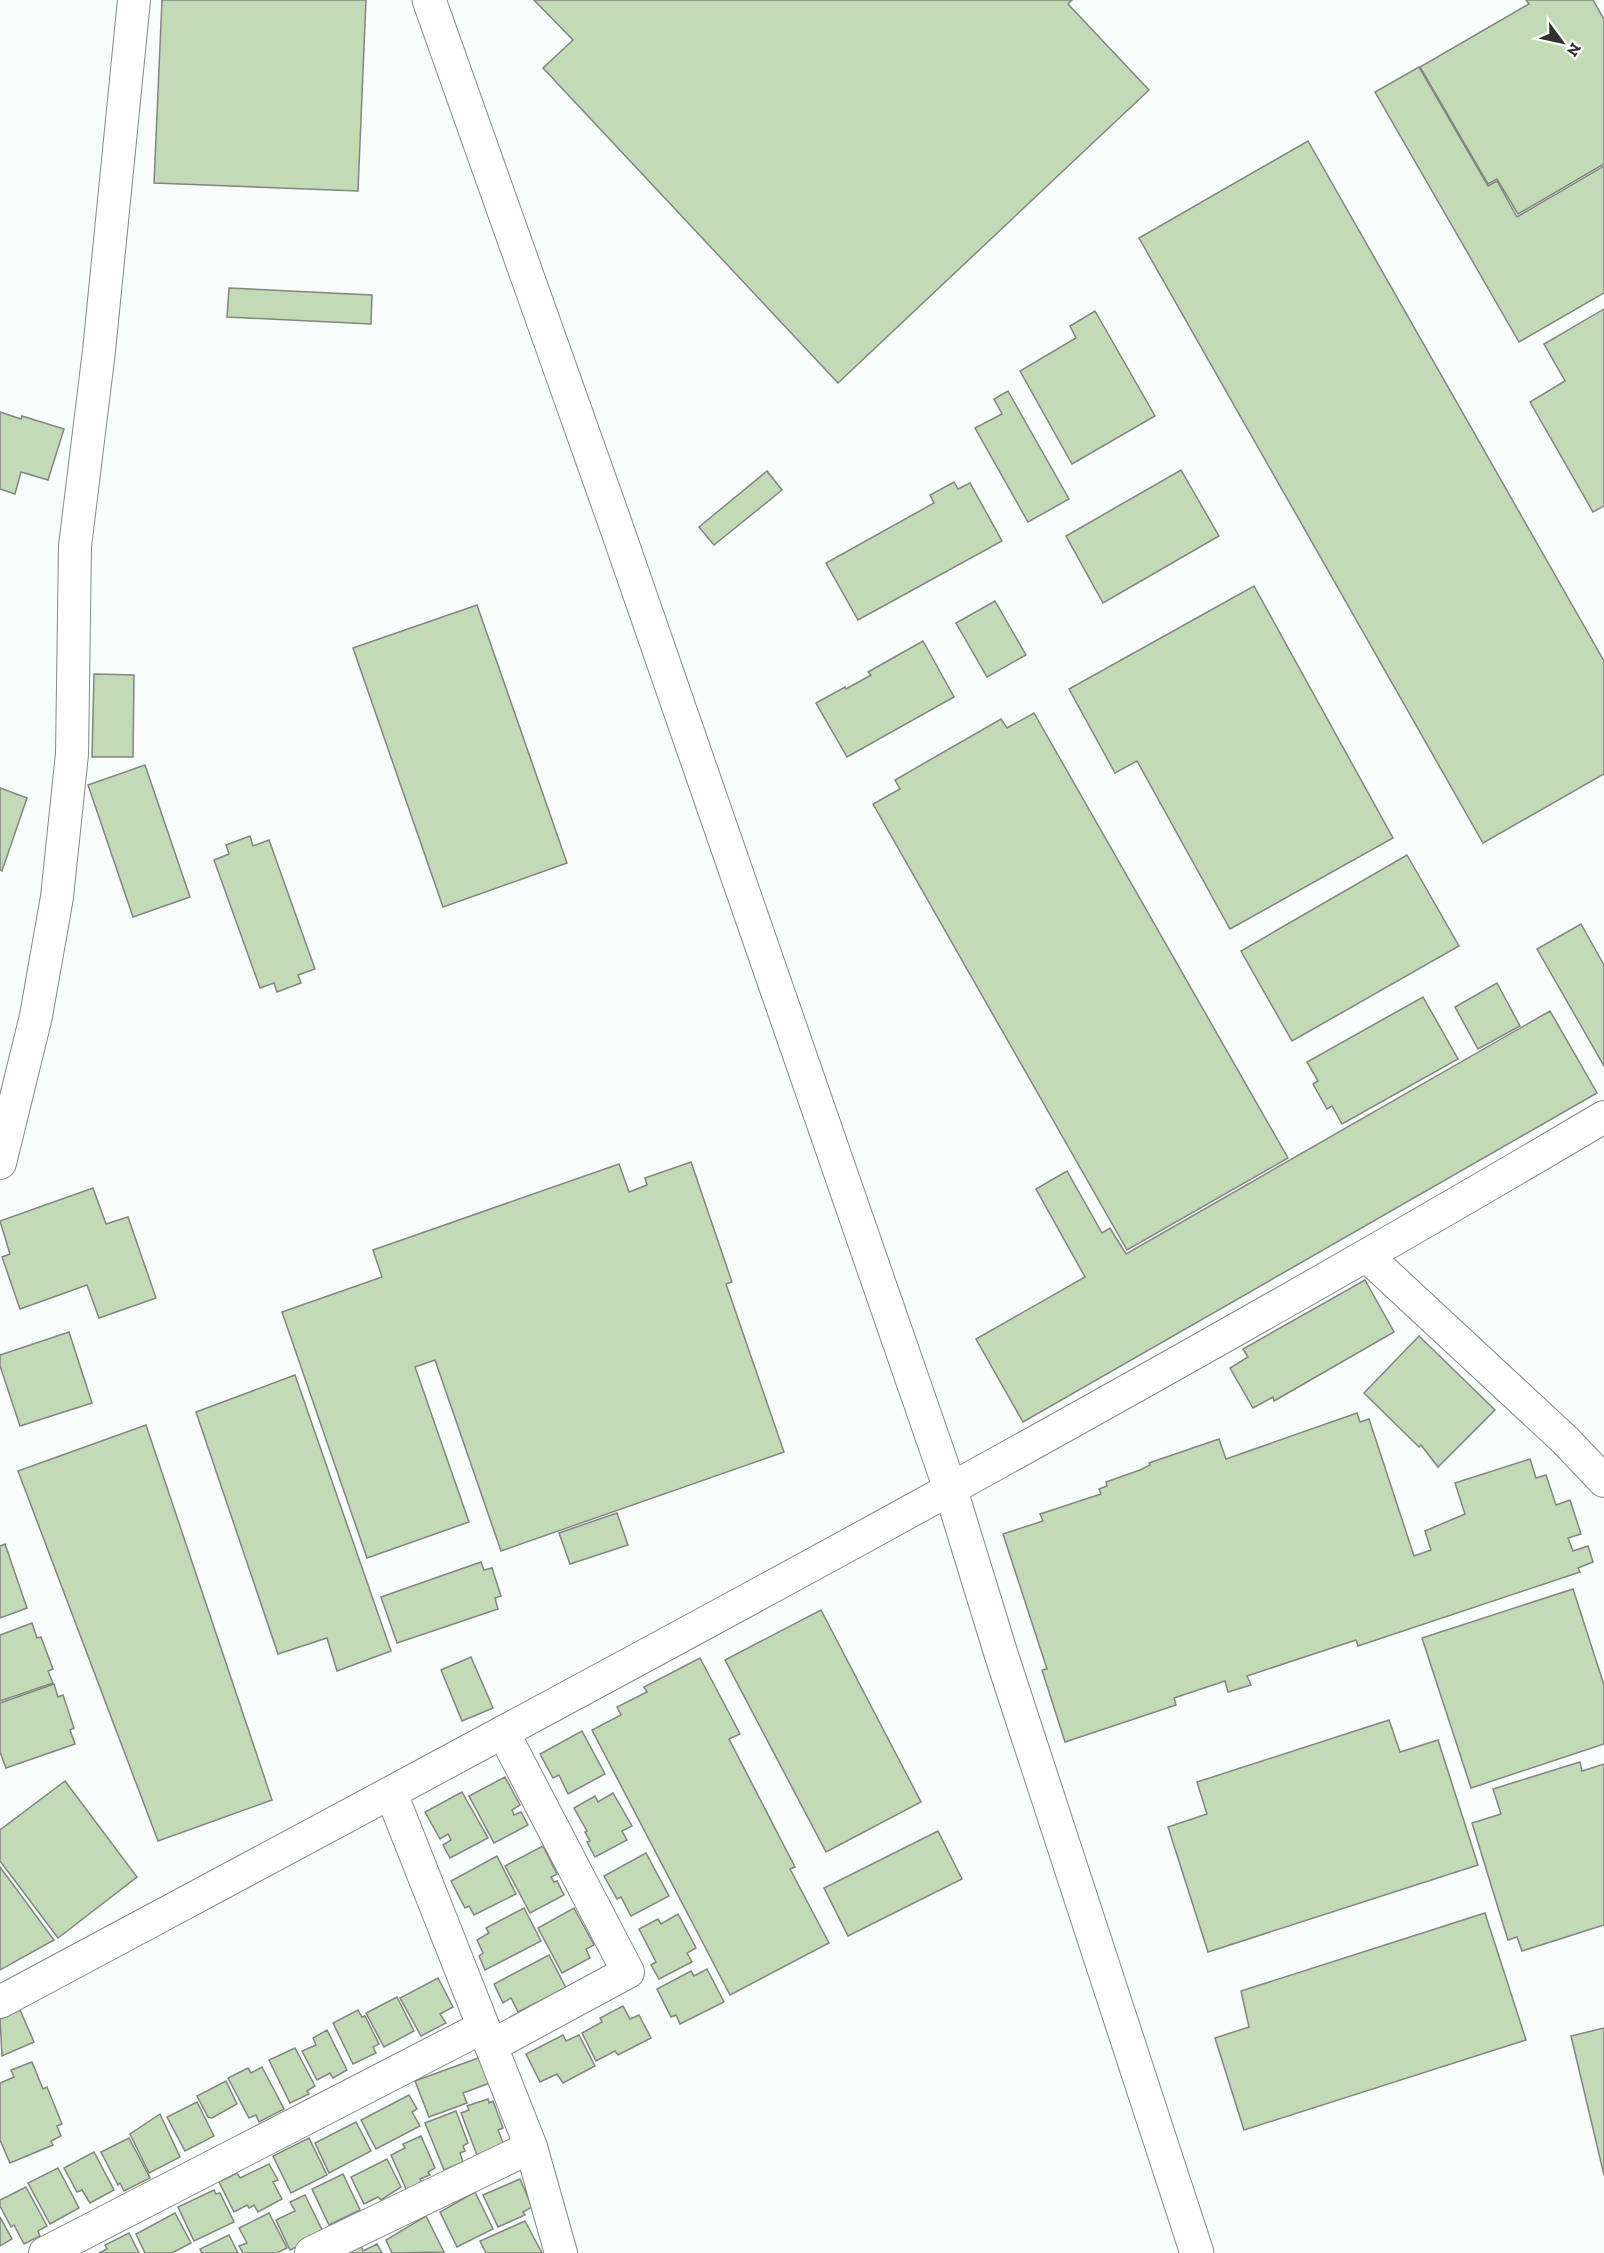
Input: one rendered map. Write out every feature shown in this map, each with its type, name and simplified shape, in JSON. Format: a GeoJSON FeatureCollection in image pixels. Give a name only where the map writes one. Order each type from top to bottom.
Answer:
{"type":"FeatureCollection","features":[{"type":"Feature","properties":{"kind":"street"},"geometry":{"type":"LineString","coordinates":[[0,1163],[36,1016],[57,897],[72,754],[75,546],[99,351],[134,0]]}},
{"type":"Feature","properties":{"kind":"street"},"geometry":{"type":"LineString","coordinates":[[429,0],[615,523],[951,1491],[1002,1657],[1197,2253]]}},
{"type":"Feature","properties":{"kind":"street"},"geometry":{"type":"LineString","coordinates":[[0,2002],[951,1491],[1368,1257],[1604,1118]]}},
{"type":"Feature","properties":{"kind":"street"},"geometry":{"type":"LineString","coordinates":[[1368,1257],[1557,1432],[1604,1481]]}},
{"type":"Feature","properties":{"kind":"street"},"geometry":{"type":"LineString","coordinates":[[45,2253],[487,2036],[628,1972],[503,1732]]}},
{"type":"Feature","properties":{"kind":"street"},"geometry":{"type":"LineString","coordinates":[[391,1792],[531,2148],[561,2253]]}},
{"type":"Feature","properties":{"kind":"street"},"geometry":{"type":"LineString","coordinates":[[311,2253],[531,2148]]}},
{"type":"Feature","properties":{"kind":"building"},"geometry":{"type":"Polygon","coordinates":[[[162,0],[366,0],[358,191],[154,183],[162,0]]]}},
{"type":"Feature","properties":{"kind":"building"},"geometry":{"type":"Polygon","coordinates":[[[534,0],[1072,0],[1068,4],[1149,90],[838,383],[543,68],[573,40],[534,0]]]}},
{"type":"Feature","properties":{"kind":"building"},"geometry":{"type":"Polygon","coordinates":[[[1526,0],[1593,0],[1604,19],[1604,164],[1518,214],[1497,179],[1488,184],[1420,67],[1529,4],[1526,0]]]}},
{"type":"Feature","properties":{"kind":"building"},"geometry":{"type":"Polygon","coordinates":[[[1419,67],[1488,186],[1497,181],[1517,217],[1604,166],[1604,293],[1519,342],[1375,92],[1419,67]]]}},
{"type":"Feature","properties":{"kind":"building"},"geometry":{"type":"Polygon","coordinates":[[[1308,141],[1604,661],[1604,774],[1483,843],[1139,238],[1308,141]]]}},
{"type":"Feature","properties":{"kind":"building"},"geometry":{"type":"Polygon","coordinates":[[[229,288],[372,295],[371,324],[227,317],[229,288]]]}},
{"type":"Feature","properties":{"kind":"building"},"geometry":{"type":"Polygon","coordinates":[[[1604,309],[1604,506],[1593,512],[1530,402],[1565,381],[1544,344],[1604,309]]]}},
{"type":"Feature","properties":{"kind":"building"},"geometry":{"type":"Polygon","coordinates":[[[1095,311],[1155,416],[1072,464],[1020,371],[1076,338],[1070,326],[1095,311]]]}},
{"type":"Feature","properties":{"kind":"building"},"geometry":{"type":"Polygon","coordinates":[[[1008,391],[1069,499],[1028,522],[975,428],[1002,414],[994,399],[1008,391]]]}},
{"type":"Feature","properties":{"kind":"building"},"geometry":{"type":"Polygon","coordinates":[[[0,412],[64,429],[48,480],[21,472],[15,494],[0,489],[0,412]]]}},
{"type":"Feature","properties":{"kind":"building"},"geometry":{"type":"Polygon","coordinates":[[[1181,470],[1219,536],[1103,603],[1066,536],[1181,470]]]}},
{"type":"Feature","properties":{"kind":"building"},"geometry":{"type":"Polygon","coordinates":[[[767,471],[782,490],[714,545],[699,527],[767,471]]]}},
{"type":"Feature","properties":{"kind":"building"},"geometry":{"type":"Polygon","coordinates":[[[954,482],[958,489],[970,483],[1002,541],[858,620],[826,563],[934,503],[930,495],[954,482]]]}},
{"type":"Feature","properties":{"kind":"building"},"geometry":{"type":"Polygon","coordinates":[[[1254,586],[1393,838],[1230,929],[1137,761],[1115,773],[1069,689],[1254,586]]]}},
{"type":"Feature","properties":{"kind":"building"},"geometry":{"type":"Polygon","coordinates":[[[995,601],[1026,655],[987,677],[956,623],[995,601]]]}},
{"type":"Feature","properties":{"kind":"building"},"geometry":{"type":"Polygon","coordinates":[[[477,605],[567,863],[443,907],[353,648],[477,605]]]}},
{"type":"Feature","properties":{"kind":"building"},"geometry":{"type":"Polygon","coordinates":[[[923,641],[954,697],[847,757],[816,703],[871,675],[868,672],[923,641]]]}},
{"type":"Feature","properties":{"kind":"building"},"geometry":{"type":"Polygon","coordinates":[[[94,674],[134,675],[133,757],[92,757],[94,674]]]}},
{"type":"Feature","properties":{"kind":"building"},"geometry":{"type":"Polygon","coordinates":[[[1034,713],[1288,1158],[1127,1250],[873,804],[900,789],[895,780],[1001,719],[1007,728],[1034,713]]]}},
{"type":"Feature","properties":{"kind":"building"},"geometry":{"type":"Polygon","coordinates":[[[145,765],[190,897],[133,917],[88,785],[145,765]]]}},
{"type":"Feature","properties":{"kind":"building"},"geometry":{"type":"Polygon","coordinates":[[[0,788],[27,798],[2,871],[0,870],[0,788]]]}},
{"type":"Feature","properties":{"kind":"building"},"geometry":{"type":"Polygon","coordinates":[[[250,836],[253,846],[269,840],[315,969],[298,975],[301,983],[277,992],[274,983],[260,988],[214,860],[229,854],[226,845],[250,836]]]}},
{"type":"Feature","properties":{"kind":"building"},"geometry":{"type":"Polygon","coordinates":[[[1407,855],[1459,946],[1292,1041],[1241,951],[1407,855]]]}},
{"type":"Feature","properties":{"kind":"building"},"geometry":{"type":"Polygon","coordinates":[[[1581,924],[1604,965],[1604,1066],[1537,949],[1581,924]]]}},
{"type":"Feature","properties":{"kind":"building"},"geometry":{"type":"Polygon","coordinates":[[[1497,983],[1520,1026],[1478,1049],[1455,1007],[1497,983]]]}},
{"type":"Feature","properties":{"kind":"building"},"geometry":{"type":"Polygon","coordinates":[[[1423,997],[1458,1059],[1342,1124],[1332,1106],[1327,1109],[1313,1084],[1318,1081],[1307,1062],[1423,997]]]}},
{"type":"Feature","properties":{"kind":"building"},"geometry":{"type":"Polygon","coordinates":[[[1550,1011],[1597,1093],[1023,1422],[976,1339],[1085,1277],[1036,1189],[1067,1171],[1102,1233],[1110,1228],[1126,1254],[1550,1011]]]}},
{"type":"Feature","properties":{"kind":"building"},"geometry":{"type":"Polygon","coordinates":[[[691,1162],[732,1282],[726,1284],[784,1452],[501,1551],[435,1360],[415,1367],[469,1522],[367,1558],[282,1312],[382,1277],[373,1250],[619,1164],[629,1192],[647,1185],[645,1178],[691,1162]]]}},
{"type":"Feature","properties":{"kind":"building"},"geometry":{"type":"Polygon","coordinates":[[[93,1188],[106,1224],[128,1217],[156,1298],[99,1318],[87,1285],[20,1309],[2,1257],[10,1254],[0,1221],[93,1188]]]}},
{"type":"Feature","properties":{"kind":"building"},"geometry":{"type":"Polygon","coordinates":[[[1365,1280],[1394,1332],[1274,1401],[1273,1397],[1253,1408],[1230,1368],[1248,1357],[1243,1349],[1365,1280]]]}},
{"type":"Feature","properties":{"kind":"building"},"geometry":{"type":"Polygon","coordinates":[[[69,1332],[92,1403],[20,1426],[0,1366],[0,1355],[69,1332]]]}},
{"type":"Feature","properties":{"kind":"building"},"geometry":{"type":"Polygon","coordinates":[[[1419,1336],[1495,1410],[1438,1467],[1421,1445],[1419,1447],[1364,1393],[1419,1336]]]}},
{"type":"Feature","properties":{"kind":"building"},"geometry":{"type":"Polygon","coordinates":[[[295,1375],[391,1651],[337,1671],[327,1638],[278,1654],[196,1412],[295,1375]]]}},
{"type":"Feature","properties":{"kind":"building"},"geometry":{"type":"Polygon","coordinates":[[[1357,1413],[1360,1422],[1369,1419],[1414,1556],[1431,1550],[1425,1531],[1465,1514],[1455,1483],[1530,1459],[1536,1478],[1546,1475],[1556,1505],[1570,1500],[1581,1534],[1568,1538],[1573,1551],[1588,1546],[1593,1562],[1578,1568],[1580,1572],[1358,1646],[1356,1640],[1247,1676],[1251,1685],[1228,1692],[1225,1681],[1174,1698],[1176,1705],[1065,1742],[1042,1670],[1047,1669],[1003,1534],[1043,1521],[1040,1514],[1101,1494],[1099,1489],[1107,1486],[1106,1482],[1140,1470],[1150,1465],[1149,1463],[1219,1439],[1226,1459],[1357,1413]]]}},
{"type":"Feature","properties":{"kind":"building"},"geometry":{"type":"Polygon","coordinates":[[[146,1425],[272,1800],[158,1841],[18,1471],[146,1425]]]}},
{"type":"Feature","properties":{"kind":"building"},"geometry":{"type":"Polygon","coordinates":[[[617,1513],[628,1545],[570,1564],[559,1533],[617,1513]]]}},
{"type":"Feature","properties":{"kind":"building"},"geometry":{"type":"Polygon","coordinates":[[[5,1544],[27,1608],[0,1618],[0,1546],[5,1544]]]}},
{"type":"Feature","properties":{"kind":"building"},"geometry":{"type":"Polygon","coordinates":[[[481,1562],[484,1570],[492,1568],[501,1596],[495,1598],[498,1609],[397,1643],[381,1597],[481,1562]]]}},
{"type":"Feature","properties":{"kind":"building"},"geometry":{"type":"Polygon","coordinates":[[[1573,1589],[1604,1685],[1604,1744],[1471,1788],[1422,1638],[1573,1589]]]}},
{"type":"Feature","properties":{"kind":"building"},"geometry":{"type":"Polygon","coordinates":[[[821,1610],[921,1802],[826,1852],[725,1660],[821,1610]]]}},
{"type":"Feature","properties":{"kind":"building"},"geometry":{"type":"Polygon","coordinates":[[[32,1623],[37,1638],[41,1637],[53,1669],[48,1671],[53,1683],[0,1701],[0,1635],[32,1623]]]}},
{"type":"Feature","properties":{"kind":"building"},"geometry":{"type":"Polygon","coordinates":[[[471,1657],[493,1708],[462,1721],[441,1670],[471,1657]]]}},
{"type":"Feature","properties":{"kind":"building"},"geometry":{"type":"Polygon","coordinates":[[[700,1658],[740,1734],[729,1739],[795,1867],[790,1869],[829,1943],[730,1995],[592,1730],[621,1715],[617,1707],[647,1692],[644,1687],[700,1658]]]}},
{"type":"Feature","properties":{"kind":"building"},"geometry":{"type":"Polygon","coordinates":[[[54,1684],[58,1697],[63,1695],[74,1728],[70,1730],[75,1744],[6,1768],[0,1752],[0,1703],[54,1684]]]}},
{"type":"Feature","properties":{"kind":"building"},"geometry":{"type":"Polygon","coordinates":[[[1389,1720],[1400,1752],[1438,1740],[1478,1865],[1208,1952],[1168,1827],[1207,1814],[1197,1782],[1389,1720]]]}},
{"type":"Feature","properties":{"kind":"building"},"geometry":{"type":"Polygon","coordinates":[[[582,1731],[605,1774],[568,1794],[559,1775],[553,1778],[540,1754],[582,1731]]]}},
{"type":"Feature","properties":{"kind":"building"},"geometry":{"type":"Polygon","coordinates":[[[1580,1762],[1582,1771],[1604,1764],[1604,1925],[1522,1951],[1517,1937],[1508,1940],[1472,1823],[1501,1814],[1493,1789],[1580,1762]]]}},
{"type":"Feature","properties":{"kind":"building"},"geometry":{"type":"Polygon","coordinates":[[[505,1777],[520,1805],[512,1810],[514,1815],[521,1812],[528,1825],[494,1843],[469,1796],[505,1777]]]}},
{"type":"Feature","properties":{"kind":"building"},"geometry":{"type":"Polygon","coordinates":[[[65,1781],[137,1877],[58,1938],[0,1861],[0,1830],[65,1781]]]}},
{"type":"Feature","properties":{"kind":"building"},"geometry":{"type":"Polygon","coordinates":[[[462,1792],[488,1838],[450,1858],[443,1845],[451,1840],[448,1834],[440,1839],[425,1812],[462,1792]]]}},
{"type":"Feature","properties":{"kind":"building"},"geometry":{"type":"Polygon","coordinates":[[[613,1793],[632,1826],[622,1831],[627,1840],[595,1857],[587,1842],[590,1841],[585,1832],[587,1831],[574,1808],[595,1796],[598,1802],[613,1793]]]}},
{"type":"Feature","properties":{"kind":"building"},"geometry":{"type":"Polygon","coordinates":[[[938,1831],[962,1879],[848,1936],[824,1888],[938,1831]]]}},
{"type":"Feature","properties":{"kind":"building"},"geometry":{"type":"Polygon","coordinates":[[[543,1846],[557,1874],[551,1877],[554,1882],[557,1881],[564,1895],[530,1913],[505,1866],[543,1846]]]}},
{"type":"Feature","properties":{"kind":"building"},"geometry":{"type":"Polygon","coordinates":[[[646,1853],[669,1896],[631,1916],[621,1897],[617,1899],[604,1876],[646,1853]]]}},
{"type":"Feature","properties":{"kind":"building"},"geometry":{"type":"Polygon","coordinates":[[[497,1856],[516,1894],[474,1915],[469,1906],[465,1908],[451,1881],[497,1856]]]}},
{"type":"Feature","properties":{"kind":"building"},"geometry":{"type":"Polygon","coordinates":[[[0,1867],[54,1940],[0,1970],[0,1867]]]}},
{"type":"Feature","properties":{"kind":"building"},"geometry":{"type":"Polygon","coordinates":[[[524,1908],[541,1941],[485,1970],[479,1956],[483,1953],[477,1940],[489,1933],[486,1928],[524,1908]]]}},
{"type":"Feature","properties":{"kind":"building"},"geometry":{"type":"Polygon","coordinates":[[[574,1908],[594,1945],[586,1949],[590,1958],[562,1973],[538,1928],[574,1908]]]}},
{"type":"Feature","properties":{"kind":"building"},"geometry":{"type":"Polygon","coordinates":[[[1485,1913],[1526,2040],[1244,2130],[1215,2038],[1249,2027],[1241,1991],[1485,1913]]]}},
{"type":"Feature","properties":{"kind":"building"},"geometry":{"type":"Polygon","coordinates":[[[678,1914],[696,1948],[687,1953],[692,1962],[659,1979],[651,1965],[656,1962],[639,1929],[658,1919],[661,1924],[678,1914]]]}},
{"type":"Feature","properties":{"kind":"building"},"geometry":{"type":"Polygon","coordinates":[[[549,1955],[566,1988],[518,2012],[511,1998],[503,2003],[494,1984],[549,1955]]]}},
{"type":"Feature","properties":{"kind":"building"},"geometry":{"type":"Polygon","coordinates":[[[707,1969],[724,2002],[680,2024],[676,2015],[671,2017],[657,1989],[691,1971],[694,1976],[707,1969]]]}},
{"type":"Feature","properties":{"kind":"building"},"geometry":{"type":"Polygon","coordinates":[[[438,1978],[453,2007],[440,2014],[446,2023],[421,2036],[400,1998],[438,1978]]]}},
{"type":"Feature","properties":{"kind":"building"},"geometry":{"type":"Polygon","coordinates":[[[397,1997],[414,2031],[384,2047],[366,2013],[397,1997]]]}},
{"type":"Feature","properties":{"kind":"building"},"geometry":{"type":"Polygon","coordinates":[[[623,2006],[630,2019],[639,2015],[651,2038],[618,2055],[615,2051],[596,2061],[582,2033],[602,2022],[600,2018],[623,2006]]]}},
{"type":"Feature","properties":{"kind":"building"},"geometry":{"type":"Polygon","coordinates":[[[20,2010],[34,2042],[2,2056],[0,2019],[20,2010]]]}},
{"type":"Feature","properties":{"kind":"building"},"geometry":{"type":"Polygon","coordinates":[[[358,2010],[362,2017],[365,2016],[379,2044],[373,2047],[376,2053],[353,2064],[333,2023],[358,2010]]]}},
{"type":"Feature","properties":{"kind":"building"},"geometry":{"type":"Polygon","coordinates":[[[1604,2028],[1604,2175],[1571,2036],[1604,2028]]]}},
{"type":"Feature","properties":{"kind":"building"},"geometry":{"type":"Polygon","coordinates":[[[327,2030],[347,2070],[333,2078],[330,2073],[317,2080],[302,2051],[316,2045],[313,2038],[327,2030]]]}},
{"type":"Feature","properties":{"kind":"building"},"geometry":{"type":"Polygon","coordinates":[[[563,2035],[566,2041],[579,2035],[595,2066],[563,2083],[557,2074],[540,2082],[526,2054],[563,2035]]]}},
{"type":"Feature","properties":{"kind":"building"},"geometry":{"type":"Polygon","coordinates":[[[295,2048],[315,2086],[307,2091],[309,2094],[290,2103],[269,2060],[295,2048]]]}},
{"type":"Feature","properties":{"kind":"building"},"geometry":{"type":"Polygon","coordinates":[[[481,2057],[490,2083],[463,2093],[467,2103],[429,2117],[415,2081],[481,2057]]]}},
{"type":"Feature","properties":{"kind":"building"},"geometry":{"type":"Polygon","coordinates":[[[32,2062],[43,2089],[47,2087],[62,2124],[57,2126],[61,2136],[51,2141],[53,2145],[10,2163],[0,2140],[0,2083],[14,2077],[11,2070],[32,2062]]]}},
{"type":"Feature","properties":{"kind":"building"},"geometry":{"type":"Polygon","coordinates":[[[262,2067],[284,2109],[259,2122],[256,2115],[249,2118],[228,2078],[248,2068],[251,2073],[262,2067]]]}},
{"type":"Feature","properties":{"kind":"building"},"geometry":{"type":"Polygon","coordinates":[[[226,2081],[237,2104],[212,2118],[208,2117],[197,2096],[226,2081]]]}},
{"type":"Feature","properties":{"kind":"building"},"geometry":{"type":"Polygon","coordinates":[[[409,2095],[417,2109],[412,2112],[420,2126],[376,2149],[361,2120],[409,2095]]]}},
{"type":"Feature","properties":{"kind":"building"},"geometry":{"type":"Polygon","coordinates":[[[488,2099],[489,2103],[493,2101],[503,2128],[498,2130],[504,2145],[477,2155],[461,2113],[469,2110],[467,2106],[488,2099]]]}},
{"type":"Feature","properties":{"kind":"building"},"geometry":{"type":"Polygon","coordinates":[[[197,2102],[214,2136],[185,2151],[167,2117],[197,2102]]]}},
{"type":"Feature","properties":{"kind":"building"},"geometry":{"type":"Polygon","coordinates":[[[456,2111],[468,2143],[463,2146],[465,2151],[460,2153],[463,2162],[444,2170],[425,2123],[456,2111]]]}},
{"type":"Feature","properties":{"kind":"building"},"geometry":{"type":"Polygon","coordinates":[[[160,2114],[180,2157],[149,2173],[130,2134],[160,2114]]]}},
{"type":"Feature","properties":{"kind":"building"},"geometry":{"type":"Polygon","coordinates":[[[356,2122],[371,2151],[329,2173],[315,2143],[356,2122]]]}},
{"type":"Feature","properties":{"kind":"building"},"geometry":{"type":"Polygon","coordinates":[[[421,2136],[435,2168],[428,2172],[430,2175],[420,2179],[423,2185],[407,2191],[391,2155],[405,2148],[403,2144],[421,2136]]]}},
{"type":"Feature","properties":{"kind":"building"},"geometry":{"type":"Polygon","coordinates":[[[129,2138],[150,2178],[124,2191],[120,2183],[118,2185],[101,2152],[129,2138]]]}},
{"type":"Feature","properties":{"kind":"building"},"geometry":{"type":"Polygon","coordinates":[[[309,2138],[327,2175],[291,2193],[273,2156],[309,2138]]]}},
{"type":"Feature","properties":{"kind":"building"},"geometry":{"type":"Polygon","coordinates":[[[94,2152],[114,2190],[90,2203],[82,2190],[77,2192],[64,2168],[94,2152]]]}},
{"type":"Feature","properties":{"kind":"building"},"geometry":{"type":"Polygon","coordinates":[[[387,2159],[401,2187],[381,2200],[378,2197],[364,2204],[351,2177],[387,2159]]]}},
{"type":"Feature","properties":{"kind":"building"},"geometry":{"type":"Polygon","coordinates":[[[269,2164],[278,2180],[273,2182],[282,2199],[258,2212],[254,2205],[249,2208],[247,2205],[234,2212],[219,2182],[237,2173],[240,2178],[269,2164]]]}},
{"type":"Feature","properties":{"kind":"building"},"geometry":{"type":"Polygon","coordinates":[[[58,2168],[79,2208],[50,2224],[28,2183],[58,2168]]]}},
{"type":"Feature","properties":{"kind":"building"},"geometry":{"type":"Polygon","coordinates":[[[343,2174],[360,2210],[329,2225],[312,2189],[343,2174]]]}},
{"type":"Feature","properties":{"kind":"building"},"geometry":{"type":"Polygon","coordinates":[[[520,2179],[532,2207],[523,2212],[525,2215],[498,2227],[483,2195],[520,2179]]]}},
{"type":"Feature","properties":{"kind":"building"},"geometry":{"type":"Polygon","coordinates":[[[26,2187],[47,2226],[38,2231],[40,2236],[24,2244],[14,2225],[11,2227],[0,2206],[0,2200],[26,2187]]]}},
{"type":"Feature","properties":{"kind":"building"},"geometry":{"type":"Polygon","coordinates":[[[214,2190],[216,2194],[220,2193],[234,2222],[194,2241],[178,2207],[214,2190]]]}},
{"type":"Feature","properties":{"kind":"building"},"geometry":{"type":"Polygon","coordinates":[[[475,2192],[493,2229],[457,2247],[440,2212],[475,2192]]]}},
{"type":"Feature","properties":{"kind":"building"},"geometry":{"type":"Polygon","coordinates":[[[305,2195],[324,2234],[290,2250],[276,2220],[295,2211],[290,2202],[305,2195]]]}},
{"type":"Feature","properties":{"kind":"building"},"geometry":{"type":"Polygon","coordinates":[[[175,2213],[191,2243],[172,2253],[145,2253],[136,2234],[175,2213]]]}},
{"type":"Feature","properties":{"kind":"building"},"geometry":{"type":"Polygon","coordinates":[[[269,2213],[287,2248],[277,2253],[243,2253],[239,2246],[247,2243],[239,2228],[269,2213]]]}},
{"type":"Feature","properties":{"kind":"building"},"geometry":{"type":"Polygon","coordinates":[[[426,2216],[444,2252],[392,2253],[386,2240],[426,2216]]]}},
{"type":"Feature","properties":{"kind":"building"},"geometry":{"type":"Polygon","coordinates":[[[0,2217],[12,2239],[0,2246],[0,2217]]]}},
{"type":"Feature","properties":{"kind":"building"},"geometry":{"type":"Polygon","coordinates":[[[525,2221],[542,2253],[486,2253],[480,2241],[525,2221]]]}},
{"type":"Feature","properties":{"kind":"building"},"geometry":{"type":"Polygon","coordinates":[[[129,2233],[139,2253],[99,2253],[107,2249],[105,2245],[129,2233]]]}},
{"type":"Feature","properties":{"kind":"building"},"geometry":{"type":"Polygon","coordinates":[[[229,2235],[238,2253],[202,2253],[200,2249],[229,2235]]]}},
{"type":"Feature","properties":{"kind":"building"},"geometry":{"type":"Polygon","coordinates":[[[377,2244],[382,2253],[347,2253],[361,2246],[363,2251],[377,2244]]]}}]}
